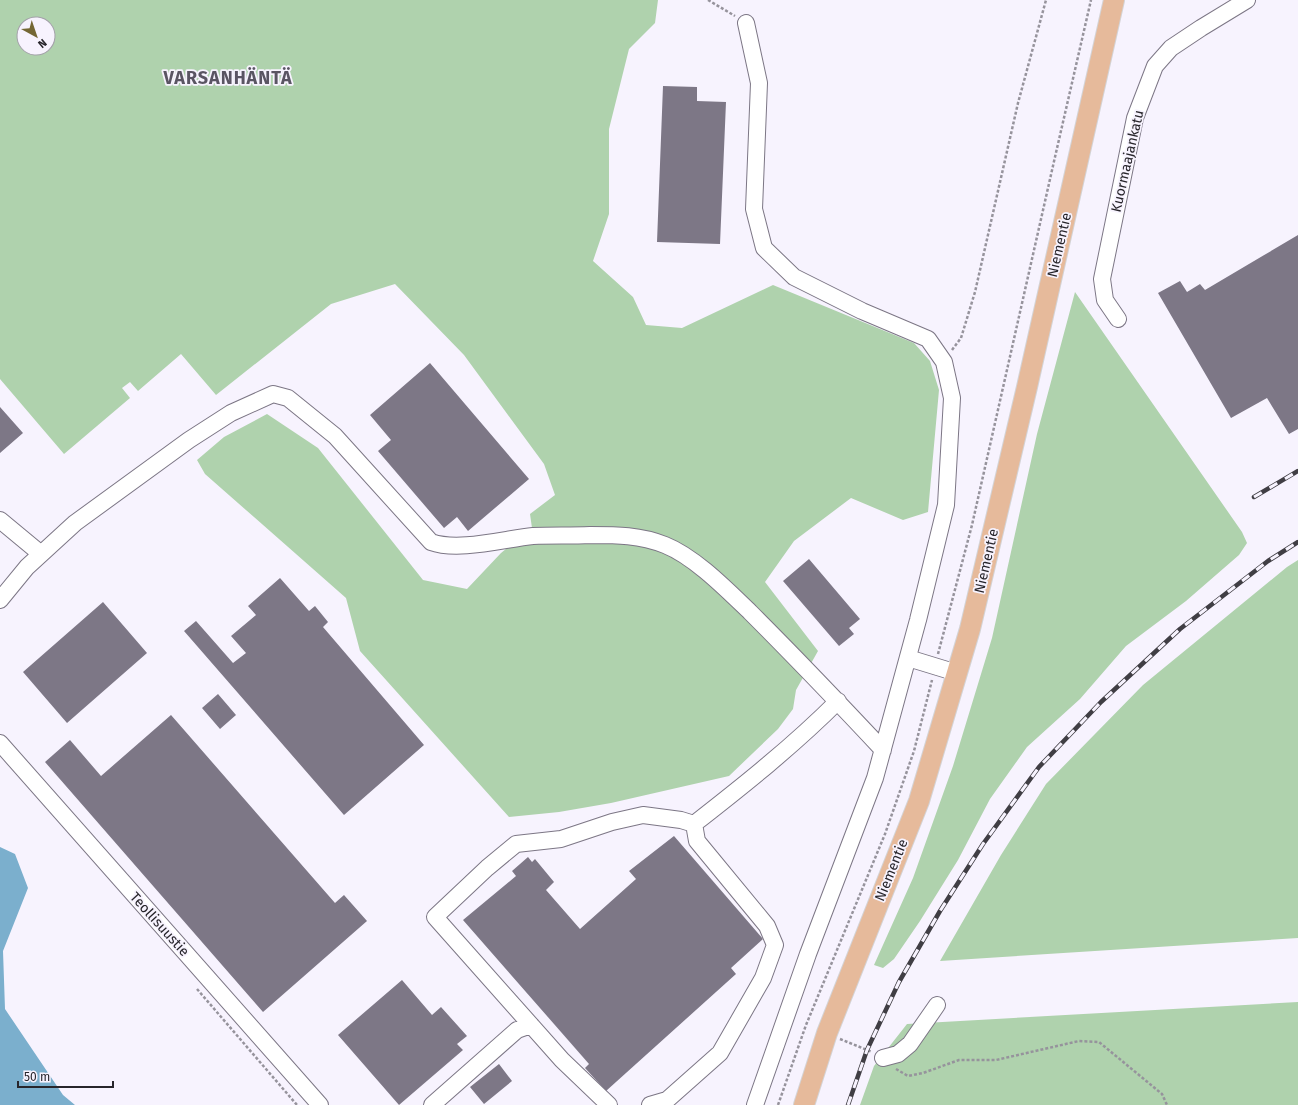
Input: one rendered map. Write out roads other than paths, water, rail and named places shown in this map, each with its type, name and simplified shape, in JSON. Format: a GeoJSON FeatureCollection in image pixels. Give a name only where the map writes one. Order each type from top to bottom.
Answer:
{"type":"FeatureCollection","features":[{"type":"Feature","properties":{"kind":"main road","name":"Niementie"},"geometry":{"type":"LineString","coordinates":[[804,1105],[827,1033],[919,801],[970,629],[1028,387],[1114,0]]}},
{"type":"Feature","properties":{"kind":"street","name":"Kuormaajankatu"},"geometry":{"type":"LineString","coordinates":[[1118,319],[1105,300],[1102,280],[1135,118],[1155,66],[1171,48],[1247,0]]}},
{"type":"Feature","properties":{"kind":"street"},"geometry":{"type":"LineString","coordinates":[[746,23],[759,84],[754,209],[764,248],[794,277],[862,311],[928,339],[944,362],[952,398],[946,505],[908,658],[874,778],[808,954],[755,1105]]}},
{"type":"Feature","properties":{"kind":"street"},"geometry":{"type":"LineString","coordinates":[[0,600],[27,567],[75,523],[189,440],[231,413],[273,394],[288,398],[335,436],[431,542],[439,545],[474,544],[533,536],[622,535],[644,538],[666,545],[687,557],[723,586],[838,701],[882,750]]}},
{"type":"Feature","properties":{"kind":"street"},"geometry":{"type":"LineString","coordinates":[[0,520],[41,554]]}},
{"type":"Feature","properties":{"kind":"street"},"geometry":{"type":"LineString","coordinates":[[908,658],[957,672]]}},
{"type":"Feature","properties":{"kind":"street"},"geometry":{"type":"LineString","coordinates":[[694,824],[755,777],[806,732],[838,701]]}},
{"type":"Feature","properties":{"kind":"street","name":"Teollisuustie"},"geometry":{"type":"LineString","coordinates":[[0,744],[320,1105]]}},
{"type":"Feature","properties":{"kind":"street"},"geometry":{"type":"LineString","coordinates":[[609,1105],[562,1060],[435,917],[487,868],[516,844],[561,839],[612,822],[643,815],[681,820],[694,824]]}},
{"type":"Feature","properties":{"kind":"street"},"geometry":{"type":"LineString","coordinates":[[650,1105],[667,1100],[720,1053],[763,978],[775,945],[768,926],[697,841],[694,824]]}},
{"type":"Feature","properties":{"kind":"street"},"geometry":{"type":"LineString","coordinates":[[884,1058],[898,1054],[910,1044],[937,1005]]}},
{"type":"Feature","properties":{"kind":"street"},"geometry":{"type":"LineString","coordinates":[[432,1105],[518,1030],[531,1025]]}},
{"type":"Feature","properties":{"kind":"water"},"geometry":{"type":"Polygon","coordinates":[[[0,847],[15,854],[28,888],[3,951],[5,1009],[63,1095],[75,1105],[0,1105],[0,847]]]}},
{"type":"Feature","properties":{"kind":"railway"},"geometry":{"type":"LineString","coordinates":[[1254,497],[1298,471]]}},
{"type":"Feature","properties":{"kind":"railway"},"geometry":{"type":"LineString","coordinates":[[848,1105],[867,1050],[899,982],[940,911],[983,844],[1039,767],[1101,702],[1180,629],[1268,561],[1298,542]]}},
{"type":"Feature","properties":{"kind":"district","name":"VARSANHÄNTÄ"},"geometry":{"type":"Point","coordinates":[228,78]}}]}
